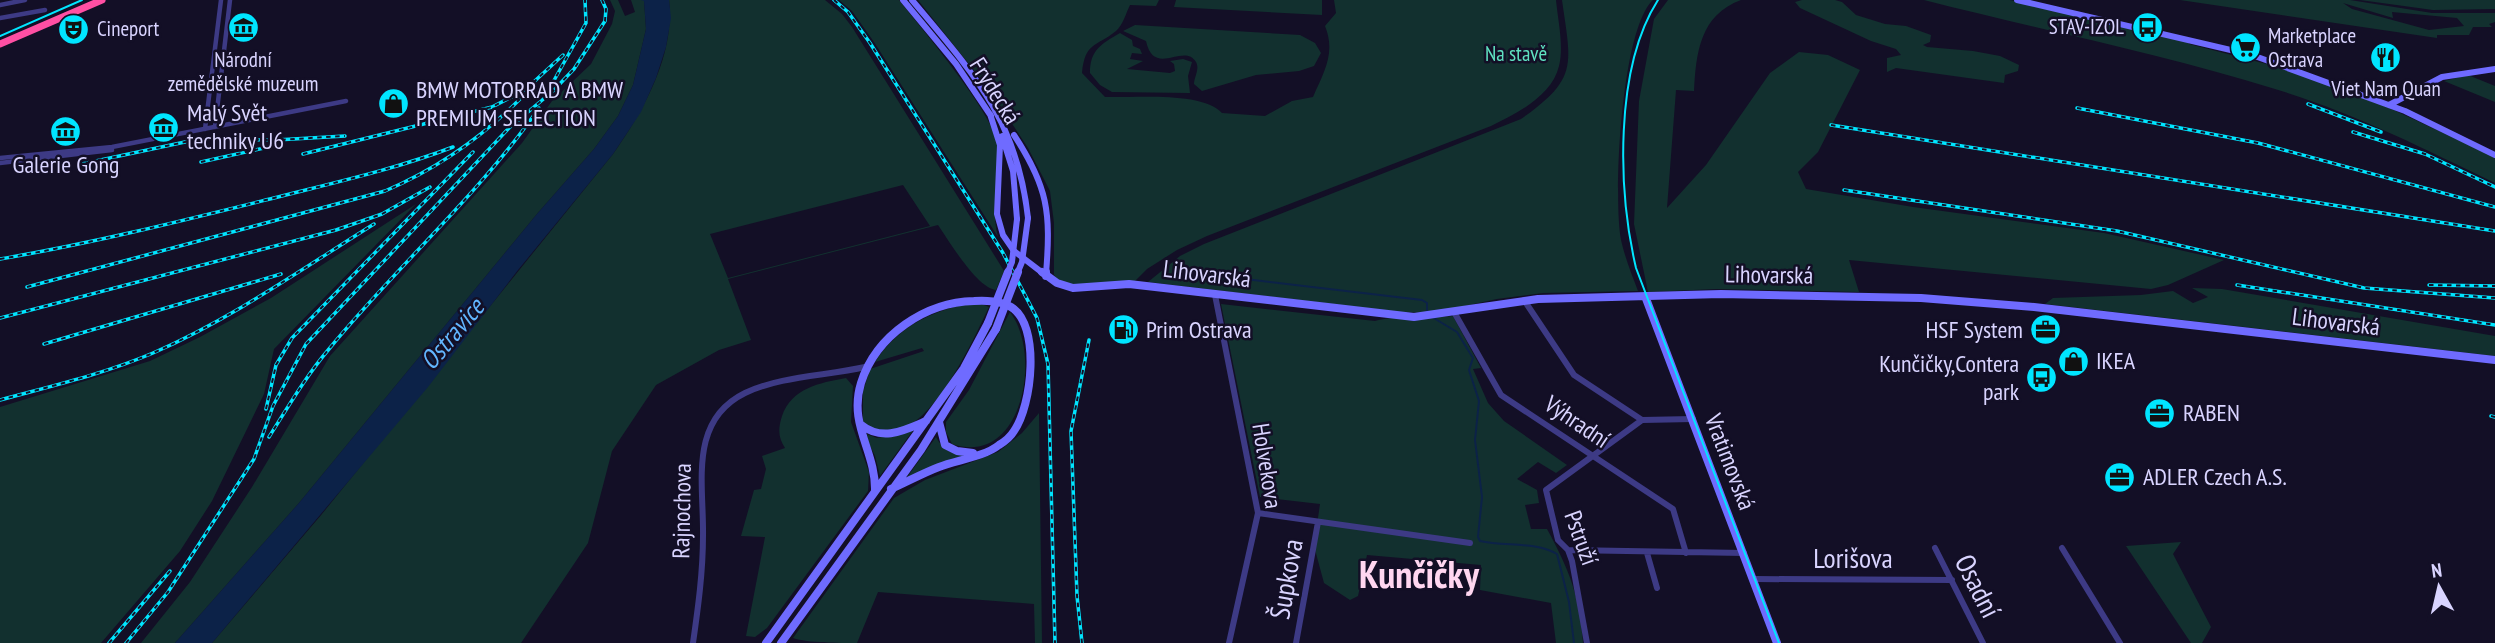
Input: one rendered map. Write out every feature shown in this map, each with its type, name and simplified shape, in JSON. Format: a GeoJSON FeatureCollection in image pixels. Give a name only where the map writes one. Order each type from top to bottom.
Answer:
{"type":"FeatureCollection","features":[{"type":"Feature","properties":{"kind":"highway"},"geometry":{"type":"LineString","coordinates":[[0,42],[93,0]]}},
{"type":"Feature","properties":{"kind":"highway"},"geometry":{"type":"LineString","coordinates":[[0,42],[102,0]]}},
{"type":"Feature","properties":{"kind":"main road","name":"Frýdecká"},"geometry":{"type":"LineString","coordinates":[[875,491],[964,368],[988,323],[1012,262],[1017,219],[1017,198],[1008,152],[990,114],[956,64],[903,0]]}},
{"type":"Feature","properties":{"kind":"main road","name":"Frýdecká"},"geometry":{"type":"LineString","coordinates":[[891,489],[974,369],[996,329],[1021,262],[1028,218],[1026,183],[1020,158],[998,111],[964,62],[912,0]]}},
{"type":"Feature","properties":{"kind":"main road"},"geometry":{"type":"LineString","coordinates":[[2017,0],[2229,48],[2389,105],[2495,155]]}},
{"type":"Feature","properties":{"kind":"main road"},"geometry":{"type":"LineString","coordinates":[[2389,105],[2442,77],[2495,69]]}},
{"type":"Feature","properties":{"kind":"main road"},"geometry":{"type":"LineString","coordinates":[[998,111],[1027,154],[1045,189],[1050,226],[1046,276]]}},
{"type":"Feature","properties":{"kind":"main road","name":"Lihovarská"},"geometry":{"type":"LineString","coordinates":[[990,114],[1000,145],[997,218],[1003,235],[1014,251],[1046,276],[1075,289],[1129,284],[1388,316],[1426,316],[1524,300],[1645,296],[1780,294],[1963,300],[2495,360]]}},
{"type":"Feature","properties":{"kind":"main road","name":"Vratimovská"},"geometry":{"type":"LineString","coordinates":[[1645,296],[1755,579],[1777,643]]}},
{"type":"Feature","properties":{"kind":"main road"},"geometry":{"type":"LineString","coordinates":[[766,643],[875,491],[874,464],[857,421],[858,397],[865,367],[890,334],[930,312],[953,304],[979,301],[1000,303],[1013,308],[1022,320],[1031,346],[1032,371],[1029,394],[1013,433],[999,447],[936,467],[891,489],[781,643]]}},
{"type":"Feature","properties":{"kind":"main road"},"geometry":{"type":"LineString","coordinates":[[857,421],[869,432],[884,435],[903,431],[926,421]]}},
{"type":"Feature","properties":{"kind":"main road"},"geometry":{"type":"LineString","coordinates":[[939,422],[941,439],[948,448],[957,452],[981,453]]}},
{"type":"Feature","properties":{"kind":"street"},"geometry":{"type":"LineString","coordinates":[[0,5],[25,0]]}},
{"type":"Feature","properties":{"kind":"street"},"geometry":{"type":"LineString","coordinates":[[205,129],[221,0]]}},
{"type":"Feature","properties":{"kind":"street"},"geometry":{"type":"LineString","coordinates":[[215,127],[230,0]]}},
{"type":"Feature","properties":{"kind":"street"},"geometry":{"type":"LineString","coordinates":[[0,18],[45,10]]}},
{"type":"Feature","properties":{"kind":"street"},"geometry":{"type":"LineString","coordinates":[[219,12],[228,11]]}},
{"type":"Feature","properties":{"kind":"street"},"geometry":{"type":"LineString","coordinates":[[214,48],[225,46]]}},
{"type":"Feature","properties":{"kind":"street"},"geometry":{"type":"LineString","coordinates":[[210,86],[220,84]]}},
{"type":"Feature","properties":{"kind":"street"},"geometry":{"type":"LineString","coordinates":[[0,160],[102,152],[346,101]]}},
{"type":"Feature","properties":{"kind":"street","name":"Holvekova"},"geometry":{"type":"LineString","coordinates":[[1215,295],[1258,513],[1229,643]]}},
{"type":"Feature","properties":{"kind":"street"},"geometry":{"type":"LineString","coordinates":[[1524,300],[1574,375],[1642,420],[1693,419]]}},
{"type":"Feature","properties":{"kind":"street","name":"Výhradní"},"geometry":{"type":"LineString","coordinates":[[1454,312],[1501,394],[1673,509],[1686,553]]}},
{"type":"Feature","properties":{"kind":"street","name":"Rajnochova"},"geometry":{"type":"LineString","coordinates":[[693,643],[703,535],[699,470],[715,416],[726,404],[749,391],[865,367]]}},
{"type":"Feature","properties":{"kind":"street","name":"Pstruží"},"geometry":{"type":"LineString","coordinates":[[1587,643],[1568,550],[1558,540],[1546,490],[1642,420]]}},
{"type":"Feature","properties":{"kind":"street"},"geometry":{"type":"LineString","coordinates":[[1258,513],[1470,543]]}},
{"type":"Feature","properties":{"kind":"street","name":"Šupkova"},"geometry":{"type":"LineString","coordinates":[[1296,643],[1318,522]]}},
{"type":"Feature","properties":{"kind":"street","name":"Osadní"},"geometry":{"type":"LineString","coordinates":[[1935,548],[1983,643]]}},
{"type":"Feature","properties":{"kind":"street"},"geometry":{"type":"LineString","coordinates":[[2062,548],[2120,643]]}},
{"type":"Feature","properties":{"kind":"street"},"geometry":{"type":"LineString","coordinates":[[1568,550],[1745,553]]}},
{"type":"Feature","properties":{"kind":"street"},"geometry":{"type":"LineString","coordinates":[[1647,553],[1657,588]]}},
{"type":"Feature","properties":{"kind":"street","name":"Lorišova"},"geometry":{"type":"LineString","coordinates":[[1755,579],[1952,580]]}},
{"type":"Feature","properties":{"kind":"green space"},"geometry":{"type":"Polygon","coordinates":[[[610,0],[618,0],[625,16],[635,12],[631,0],[644,0],[646,29],[633,85],[618,116],[594,149],[537,214],[299,503],[175,643],[141,643],[190,582],[252,487],[330,356],[522,143],[552,101],[591,64],[612,24],[615,11],[610,0]]]}},
{"type":"Feature","properties":{"kind":"green space"},"geometry":{"type":"Polygon","coordinates":[[[669,0],[825,0],[842,14],[1004,271],[996,290],[972,273],[938,225],[728,279],[751,340],[719,350],[656,385],[612,451],[588,543],[521,643],[212,643],[322,514],[613,154],[636,119],[655,81],[670,21],[669,0]],[[903,185],[710,234],[728,278],[930,226],[903,185]]]}},
{"type":"Feature","properties":{"kind":"green space"},"geometry":{"type":"Polygon","coordinates":[[[839,0],[899,0],[971,94],[994,132],[998,146],[995,214],[998,237],[874,42],[852,11],[839,0]]]}},
{"type":"Feature","properties":{"kind":"green space","name":"Na stavě"},"geometry":{"type":"Polygon","coordinates":[[[918,0],[1159,0],[1156,6],[1130,5],[1118,28],[1089,50],[1082,73],[1105,97],[1199,101],[1222,113],[1265,116],[1292,101],[1313,97],[1329,54],[1325,26],[1336,13],[1334,0],[1556,0],[1560,58],[1555,77],[1541,95],[1522,110],[1491,126],[1207,236],[1177,250],[1147,269],[1134,282],[1074,286],[1060,282],[1054,275],[1054,223],[1050,191],[1028,148],[992,93],[918,0]]]}},
{"type":"Feature","properties":{"kind":"green space"},"geometry":{"type":"Polygon","coordinates":[[[1176,0],[1322,0],[1322,15],[1174,7],[1176,0]]]}},
{"type":"Feature","properties":{"kind":"green space"},"geometry":{"type":"Polygon","coordinates":[[[1562,0],[1653,0],[1642,17],[1633,44],[1619,153],[1621,240],[1638,291],[1543,293],[1497,299],[1432,313],[1399,312],[1148,282],[1180,256],[1204,244],[1521,119],[1553,92],[1567,68],[1568,40],[1562,0]]]}},
{"type":"Feature","properties":{"kind":"green space"},"geometry":{"type":"Polygon","coordinates":[[[1668,0],[1741,0],[1727,7],[1709,25],[1699,49],[1694,91],[1676,90],[1667,208],[1706,165],[1770,73],[1799,52],[1828,55],[1860,70],[1818,152],[1798,172],[1806,189],[1913,207],[2104,233],[2224,260],[2168,285],[2151,289],[1849,260],[1859,292],[1716,289],[1648,292],[1634,224],[1639,101],[1654,19],[1668,0]]]}},
{"type":"Feature","properties":{"kind":"green space"},"geometry":{"type":"Polygon","coordinates":[[[1924,0],[2010,0],[2188,41],[2189,44],[2278,67],[2385,106],[2495,157],[2495,183],[2414,144],[2304,98],[2144,53],[1924,0]]]}},
{"type":"Feature","properties":{"kind":"green space"},"geometry":{"type":"Polygon","coordinates":[[[2180,0],[2350,0],[2432,13],[2495,13],[2495,22],[2489,24],[2492,27],[2473,27],[2469,35],[2437,35],[2437,38],[2180,0]],[[2343,3],[2352,9],[2429,30],[2464,26],[2457,18],[2392,12],[2393,18],[2343,3]]]}},
{"type":"Feature","properties":{"kind":"green space"},"geometry":{"type":"Polygon","coordinates":[[[2360,0],[2495,0],[2495,9],[2433,10],[2360,0]]]}},
{"type":"Feature","properties":{"kind":"green space"},"geometry":{"type":"Polygon","coordinates":[[[1795,2],[1842,2],[1856,15],[1885,24],[1906,26],[1931,35],[1930,42],[1923,45],[1927,47],[2000,56],[2019,65],[2018,71],[2005,75],[2004,83],[1896,68],[1887,72],[1887,58],[1901,55],[1896,49],[1871,41],[1800,8],[1795,2]]]}},
{"type":"Feature","properties":{"kind":"green space"},"geometry":{"type":"Polygon","coordinates":[[[1135,25],[1300,35],[1315,43],[1321,53],[1314,66],[1299,71],[1256,75],[1202,91],[1194,84],[1197,65],[1191,57],[1156,57],[1150,52],[1146,41],[1123,31],[1135,25]]]}},
{"type":"Feature","properties":{"kind":"green space"},"geometry":{"type":"Polygon","coordinates":[[[1120,33],[1132,40],[1133,46],[1140,49],[1142,54],[1132,53],[1130,59],[1143,61],[1127,69],[1170,73],[1175,71],[1174,64],[1170,61],[1183,59],[1192,62],[1188,76],[1190,93],[1112,92],[1100,85],[1090,73],[1094,53],[1102,44],[1120,33]]]}},
{"type":"Feature","properties":{"kind":"green space"},"geometry":{"type":"Polygon","coordinates":[[[2468,75],[2495,86],[2495,102],[2444,81],[2468,75]]]}},
{"type":"Feature","properties":{"kind":"green space"},"geometry":{"type":"Polygon","coordinates":[[[416,204],[274,349],[264,394],[212,501],[180,551],[101,643],[0,643],[0,407],[150,361],[200,337],[271,298],[416,204]]]}},
{"type":"Feature","properties":{"kind":"green space"},"geometry":{"type":"Polygon","coordinates":[[[2192,288],[2222,289],[2495,336],[2495,356],[2045,304],[2053,298],[2141,295],[2173,291],[2193,303],[2208,297],[2192,288]]]}},
{"type":"Feature","properties":{"kind":"green space"},"geometry":{"type":"Polygon","coordinates":[[[979,303],[989,307],[960,364],[933,404],[917,420],[900,430],[883,432],[863,424],[863,392],[870,369],[924,351],[922,348],[875,362],[884,349],[920,320],[948,309],[979,303]]]}},
{"type":"Feature","properties":{"kind":"green space"},"geometry":{"type":"Polygon","coordinates":[[[1221,304],[1375,321],[1453,316],[1481,368],[1473,369],[1488,403],[1504,421],[1567,465],[1556,473],[1538,462],[1517,479],[1537,490],[1539,503],[1525,505],[1531,529],[1547,529],[1561,557],[1576,597],[1583,643],[1556,643],[1551,603],[1480,590],[1481,565],[1367,555],[1358,596],[1350,600],[1324,583],[1314,546],[1320,504],[1260,497],[1221,304]]]}},
{"type":"Feature","properties":{"kind":"green space"},"geometry":{"type":"Polygon","coordinates":[[[1010,312],[1020,331],[1025,354],[1025,379],[1020,403],[1010,424],[995,440],[976,447],[952,444],[946,432],[946,422],[969,390],[1010,312]]]}},
{"type":"Feature","properties":{"kind":"green space"},"geometry":{"type":"Polygon","coordinates":[[[846,378],[853,386],[851,422],[869,472],[868,491],[767,628],[755,637],[746,636],[765,537],[741,536],[754,490],[761,489],[766,469],[762,456],[785,448],[780,436],[780,425],[792,399],[808,388],[846,378]]]}},
{"type":"Feature","properties":{"kind":"green space"},"geometry":{"type":"Polygon","coordinates":[[[1039,413],[1042,643],[1035,643],[1034,604],[878,592],[857,643],[815,642],[793,638],[894,498],[925,480],[998,452],[1022,433],[1039,413]]]}},
{"type":"Feature","properties":{"kind":"green space"},"geometry":{"type":"Polygon","coordinates":[[[914,429],[880,476],[875,456],[864,433],[877,438],[914,429]]]}},
{"type":"Feature","properties":{"kind":"green space"},"geometry":{"type":"Polygon","coordinates":[[[936,437],[948,450],[965,455],[905,480],[936,437]]]}},
{"type":"Feature","properties":{"kind":"green space"},"geometry":{"type":"Polygon","coordinates":[[[2181,542],[2173,554],[2211,627],[2202,643],[2191,643],[2126,546],[2181,542]]]}},
{"type":"Feature","properties":{"kind":"water","name":"Ostravice"},"geometry":{"type":"Polygon","coordinates":[[[641,0],[669,0],[671,18],[666,47],[641,112],[613,154],[518,270],[428,387],[212,643],[175,643],[299,503],[537,214],[594,149],[618,116],[633,85],[646,29],[644,1],[641,0]]]}},
{"type":"Feature","properties":{"kind":"waterway"},"geometry":{"type":"LineString","coordinates":[[1237,278],[1422,300],[1427,303],[1427,313]]}},
{"type":"Feature","properties":{"kind":"waterway"},"geometry":{"type":"LineString","coordinates":[[1432,317],[1457,332],[1473,358],[1469,370],[1479,401],[1475,440],[1482,497],[1478,537],[1480,541],[1539,547],[1557,554],[1569,602],[1574,643]]}},
{"type":"Feature","properties":{"kind":"tram line"},"geometry":{"type":"LineString","coordinates":[[0,36],[82,0]]}},
{"type":"Feature","properties":{"kind":"tram line"},"geometry":{"type":"LineString","coordinates":[[1658,0],[1644,28],[1633,60],[1627,95],[1623,168],[1630,237],[1636,268],[1779,643]]}},
{"type":"Feature","properties":{"kind":"railway"},"geometry":{"type":"LineString","coordinates":[[552,84],[586,23],[585,0]]}},
{"type":"Feature","properties":{"kind":"railway"},"geometry":{"type":"LineString","coordinates":[[126,643],[168,592],[254,459],[273,406],[306,344],[509,128],[553,91],[574,69],[605,21],[606,9],[602,0]]}},
{"type":"Feature","properties":{"kind":"railway"},"geometry":{"type":"LineString","coordinates":[[834,0],[848,12],[870,43],[1003,253],[1037,318],[1048,364],[1055,643]]}},
{"type":"Feature","properties":{"kind":"railway"},"geometry":{"type":"LineString","coordinates":[[303,154],[492,107],[525,90],[563,55]]}},
{"type":"Feature","properties":{"kind":"railway"},"geometry":{"type":"LineString","coordinates":[[27,287],[385,191],[457,152],[520,99]]}},
{"type":"Feature","properties":{"kind":"railway"},"geometry":{"type":"LineString","coordinates":[[2308,104],[2381,132]]}},
{"type":"Feature","properties":{"kind":"railway"},"geometry":{"type":"LineString","coordinates":[[269,437],[329,349],[464,201],[539,108]]}},
{"type":"Feature","properties":{"kind":"railway"},"geometry":{"type":"LineString","coordinates":[[2077,108],[2258,143],[2495,207]]}},
{"type":"Feature","properties":{"kind":"railway"},"geometry":{"type":"LineString","coordinates":[[1831,125],[2495,231]]}},
{"type":"Feature","properties":{"kind":"railway"},"geometry":{"type":"LineString","coordinates":[[2353,132],[2425,154],[2495,187]]}},
{"type":"Feature","properties":{"kind":"railway"},"geometry":{"type":"LineString","coordinates":[[77,165],[199,139],[276,140],[345,136]]}},
{"type":"Feature","properties":{"kind":"railway"},"geometry":{"type":"LineString","coordinates":[[201,162],[273,146]]}},
{"type":"Feature","properties":{"kind":"railway"},"geometry":{"type":"LineString","coordinates":[[0,259],[243,206],[388,169],[453,147]]}},
{"type":"Feature","properties":{"kind":"railway"},"geometry":{"type":"LineString","coordinates":[[266,409],[276,365],[292,338],[473,152]]}},
{"type":"Feature","properties":{"kind":"railway"},"geometry":{"type":"LineString","coordinates":[[0,318],[336,230],[382,214],[430,187]]}},
{"type":"Feature","properties":{"kind":"railway"},"geometry":{"type":"LineString","coordinates":[[1844,190],[2117,231],[2364,288],[2495,298]]}},
{"type":"Feature","properties":{"kind":"railway"},"geometry":{"type":"LineString","coordinates":[[0,400],[116,367],[182,340],[266,293],[374,224]]}},
{"type":"Feature","properties":{"kind":"railway"},"geometry":{"type":"LineString","coordinates":[[44,344],[281,274]]}},
{"type":"Feature","properties":{"kind":"railway"},"geometry":{"type":"LineString","coordinates":[[2237,285],[2495,325]]}},
{"type":"Feature","properties":{"kind":"railway"},"geometry":{"type":"LineString","coordinates":[[2429,285],[2495,286]]}},
{"type":"Feature","properties":{"kind":"railway"},"geometry":{"type":"LineString","coordinates":[[1082,643],[1077,596],[1071,431],[1089,340]]}},
{"type":"Feature","properties":{"kind":"railway"},"geometry":{"type":"LineString","coordinates":[[2491,416],[2495,417]]}},
{"type":"Feature","properties":{"kind":"railway"},"geometry":{"type":"LineString","coordinates":[[109,643],[170,571]]}},
{"type":"Feature","properties":{"kind":"place","name":"STAV-IZOL"},"geometry":{"type":"Point","coordinates":[2147,27]}},
{"type":"Feature","properties":{"kind":"place","name":"Národní zemědělské muzeum"},"geometry":{"type":"Point","coordinates":[243,28]}},
{"type":"Feature","properties":{"kind":"place","name":"Cineport"},"geometry":{"type":"Point","coordinates":[74,29]}},
{"type":"Feature","properties":{"kind":"place","name":"Marketplace Ostrava"},"geometry":{"type":"Point","coordinates":[2245,48]}},
{"type":"Feature","properties":{"kind":"place","name":"Viet Nam Quan"},"geometry":{"type":"Point","coordinates":[2386,57]}},
{"type":"Feature","properties":{"kind":"place","name":"BMW MOTORRAD A BMW PREMIUM SELECTION"},"geometry":{"type":"Point","coordinates":[393,104]}},
{"type":"Feature","properties":{"kind":"place","name":"Malý Svět techniky U6"},"geometry":{"type":"Point","coordinates":[164,127]}},
{"type":"Feature","properties":{"kind":"place","name":"Galerie Gong"},"geometry":{"type":"Point","coordinates":[66,131]}},
{"type":"Feature","properties":{"kind":"place","name":"Prim Ostrava"},"geometry":{"type":"Point","coordinates":[1123,330]}},
{"type":"Feature","properties":{"kind":"place","name":"HSF System"},"geometry":{"type":"Point","coordinates":[2046,330]}},
{"type":"Feature","properties":{"kind":"place","name":"IKEA"},"geometry":{"type":"Point","coordinates":[2073,361]}},
{"type":"Feature","properties":{"kind":"place","name":"Kunčičky,Contera park"},"geometry":{"type":"Point","coordinates":[2042,378]}},
{"type":"Feature","properties":{"kind":"place","name":"RABEN"},"geometry":{"type":"Point","coordinates":[2160,413]}},
{"type":"Feature","properties":{"kind":"place","name":"ADLER Czech A.S."},"geometry":{"type":"Point","coordinates":[2120,477]}},
{"type":"Feature","properties":{"kind":"district","name":"Kunčičky"},"geometry":{"type":"Point","coordinates":[1419,575]}}]}
